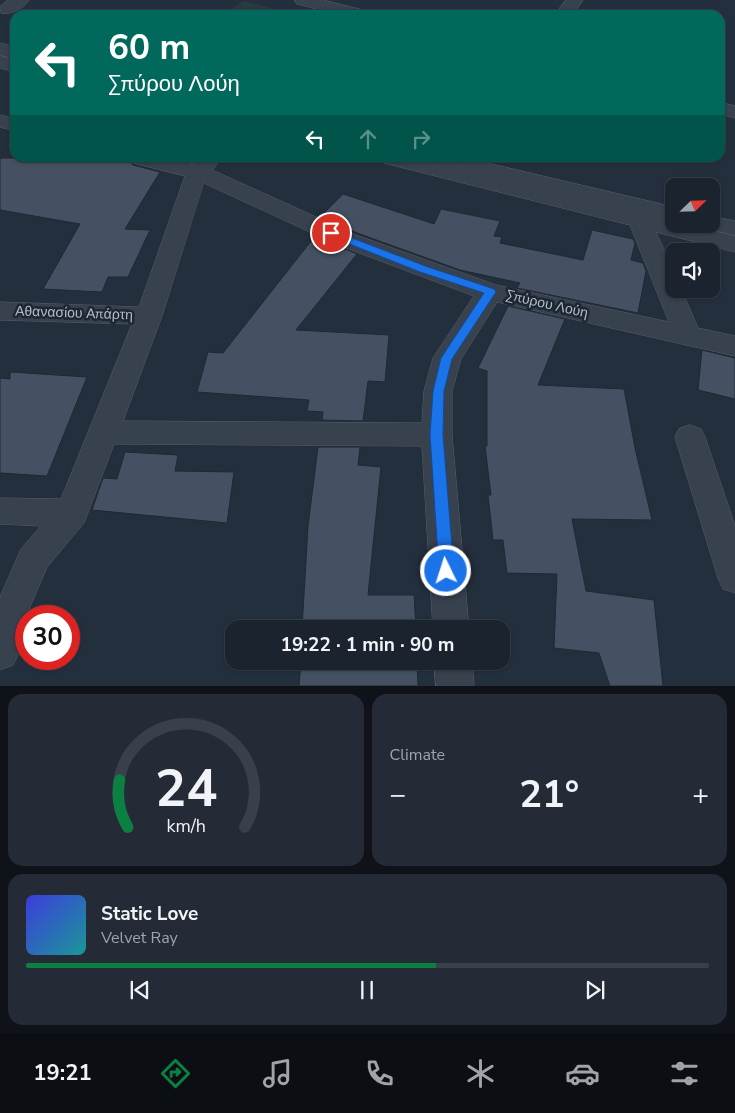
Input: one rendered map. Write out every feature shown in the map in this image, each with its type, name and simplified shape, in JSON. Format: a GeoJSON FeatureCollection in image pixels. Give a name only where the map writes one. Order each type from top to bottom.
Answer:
{"type":"FeatureCollection","features":[{"type":"Feature","properties":{"kind":"street"},"geometry":{"type":"LineString","coordinates":[[303,0],[342,10]]}},
{"type":"Feature","properties":{"kind":"street","name":"Σπύρου Λούη"},"geometry":{"type":"LineString","coordinates":[[178,162],[205,165],[347,240],[490,292],[735,346]]}},
{"type":"Feature","properties":{"kind":"street"},"geometry":{"type":"LineString","coordinates":[[408,162],[735,244]]}},
{"type":"Feature","properties":{"kind":"street"},"geometry":{"type":"LineString","coordinates":[[458,162],[665,212]]}},
{"type":"Feature","properties":{"kind":"street"},"geometry":{"type":"LineString","coordinates":[[0,653],[10,616],[33,559],[72,513],[149,316],[192,185],[205,165]]}},
{"type":"Feature","properties":{"kind":"street"},"geometry":{"type":"LineString","coordinates":[[640,220],[688,336]]}},
{"type":"Feature","properties":{"kind":"street"},"geometry":{"type":"LineString","coordinates":[[720,224],[735,228]]}},
{"type":"Feature","properties":{"kind":"street"},"geometry":{"type":"LineString","coordinates":[[450,620],[437,435],[438,391],[447,358],[490,292]]}},
{"type":"Feature","properties":{"kind":"street","name":"Αθανασίου Απάρτη"},"geometry":{"type":"LineString","coordinates":[[0,311],[149,316]]}},
{"type":"Feature","properties":{"kind":"street"},"geometry":{"type":"LineString","coordinates":[[103,432],[437,435]]}},
{"type":"Feature","properties":{"kind":"street"},"geometry":{"type":"LineString","coordinates":[[690,437],[735,578]]}},
{"type":"Feature","properties":{"kind":"street"},"geometry":{"type":"LineString","coordinates":[[0,511],[72,513]]}},
{"type":"Feature","properties":{"kind":"street"},"geometry":{"type":"LineString","coordinates":[[454,670],[455,686]]}},
{"type":"Feature","properties":{"kind":"green space"},"geometry":{"type":"Polygon","coordinates":[[[244,1],[279,10],[230,10],[244,1]]]}},
{"type":"Feature","properties":{"kind":"building"},"geometry":{"type":"Polygon","coordinates":[[[0,158],[10,158],[10,162],[131,162],[133,165],[160,172],[125,229],[150,230],[128,277],[108,277],[102,292],[43,289],[80,224],[0,210],[0,158]]]}},
{"type":"Feature","properties":{"kind":"building"},"geometry":{"type":"Polygon","coordinates":[[[343,194],[434,224],[441,209],[500,221],[494,236],[502,237],[500,243],[583,260],[592,230],[633,239],[635,243],[631,260],[643,263],[646,271],[638,313],[517,288],[520,283],[460,270],[357,233],[320,217],[343,194]]]}},
{"type":"Feature","properties":{"kind":"building"},"geometry":{"type":"Polygon","coordinates":[[[315,236],[357,254],[296,330],[389,335],[385,382],[368,381],[363,421],[322,420],[323,412],[307,411],[309,400],[197,392],[208,352],[223,353],[315,236]]]}},
{"type":"Feature","properties":{"kind":"building"},"geometry":{"type":"Polygon","coordinates":[[[508,306],[565,319],[538,385],[624,389],[635,448],[652,520],[572,519],[586,591],[654,600],[663,686],[610,686],[599,653],[554,648],[557,574],[507,573],[503,540],[493,540],[488,495],[491,495],[485,446],[487,446],[487,371],[478,368],[508,306]]]}},
{"type":"Feature","properties":{"kind":"building"},"geometry":{"type":"Polygon","coordinates":[[[702,350],[735,358],[735,399],[698,390],[702,350]]]}},
{"type":"Feature","properties":{"kind":"building"},"geometry":{"type":"Polygon","coordinates":[[[10,372],[87,377],[47,476],[0,473],[0,378],[10,379],[10,372]]]}},
{"type":"Feature","properties":{"kind":"building"},"geometry":{"type":"Polygon","coordinates":[[[318,447],[360,447],[358,465],[381,467],[368,595],[414,595],[415,620],[303,620],[308,526],[318,447]]]}},
{"type":"Feature","properties":{"kind":"building"},"geometry":{"type":"Polygon","coordinates":[[[125,452],[178,455],[175,471],[234,472],[227,523],[92,510],[103,478],[117,479],[125,452]]]}},
{"type":"Feature","properties":{"kind":"building"},"geometry":{"type":"Polygon","coordinates":[[[300,670],[417,670],[418,686],[299,686],[300,670]]]}},
{"type":"Feature","properties":{"kind":"route"},"geometry":{"type":"LineString","coordinates":[[331,233],[424,270],[490,292],[447,358],[438,391],[437,435],[446,571]]}}]}
